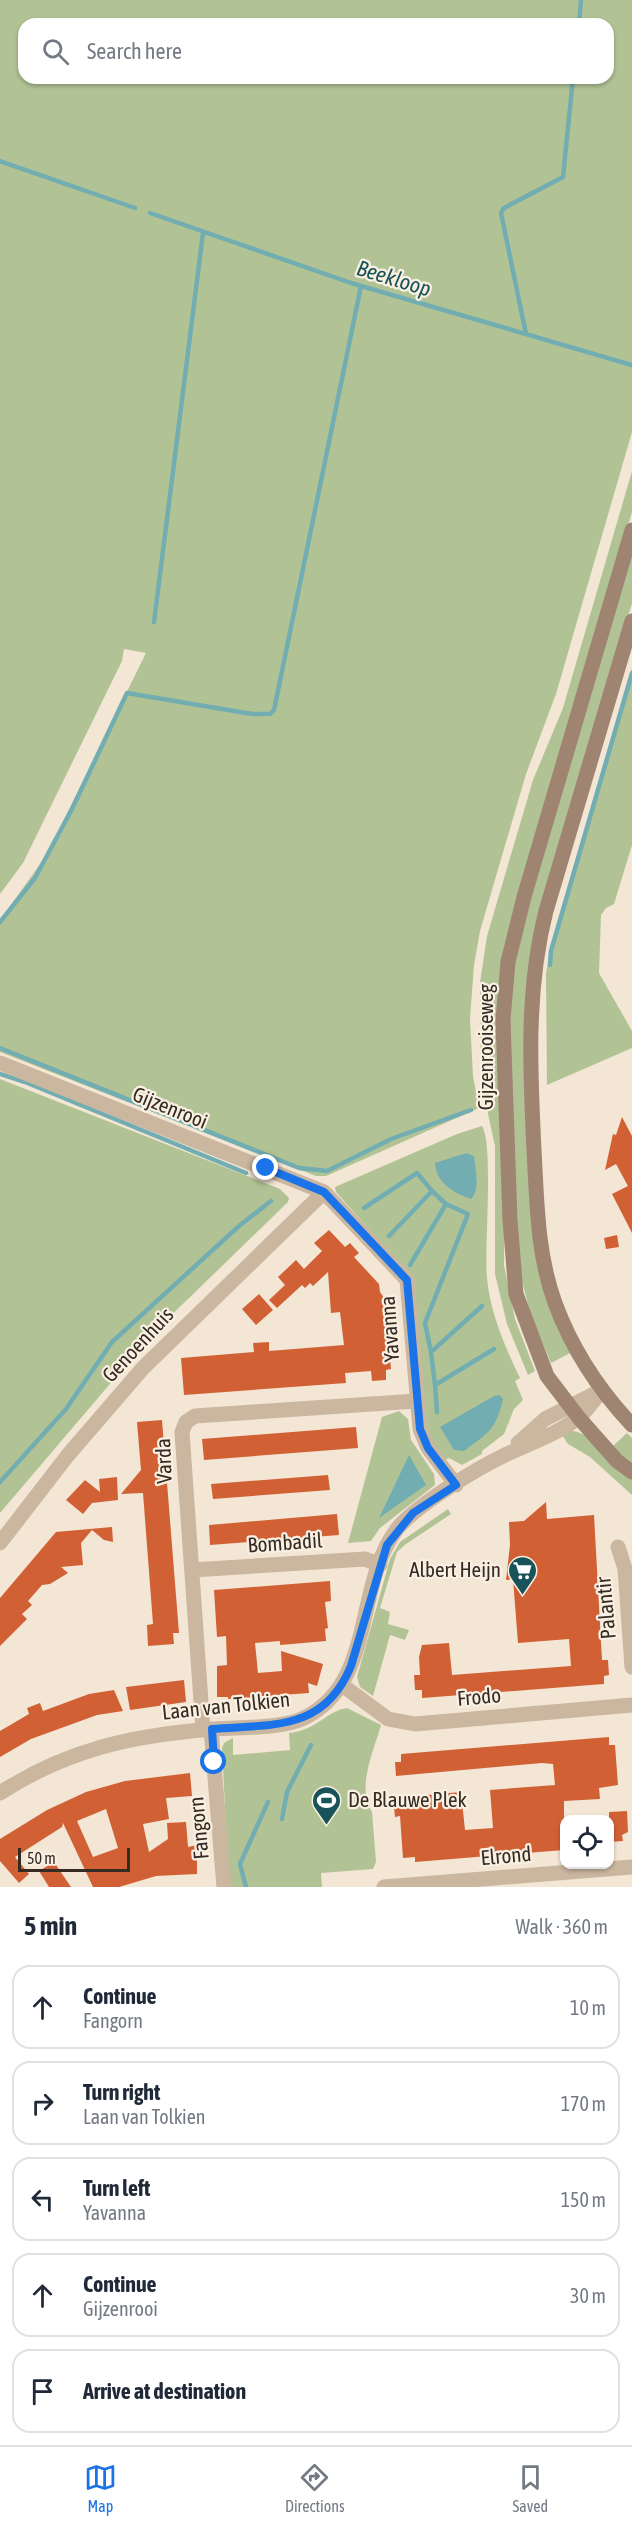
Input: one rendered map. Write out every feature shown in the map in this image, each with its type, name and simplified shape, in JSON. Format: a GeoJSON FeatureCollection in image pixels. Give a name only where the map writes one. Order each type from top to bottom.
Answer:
{"type":"FeatureCollection","features":[{"type":"Feature","properties":{"kind":"main road","name":"Gijzenrooiseweg"},"geometry":{"type":"LineString","coordinates":[[632,530],[524,897],[508,962],[503,1020],[510,1220],[516,1294],[547,1376],[568,1406],[617,1461],[632,1472]]}},
{"type":"Feature","properties":{"kind":"main road"},"geometry":{"type":"LineString","coordinates":[[632,621],[546,911],[536,952],[530,1006],[537,1193],[544,1265],[555,1303],[577,1352],[602,1391],[632,1425]]}},
{"type":"Feature","properties":{"kind":"street","name":"Gijzenrooi"},"geometry":{"type":"LineString","coordinates":[[0,1063],[324,1192]]}},
{"type":"Feature","properties":{"kind":"street","name":"Yavanna"},"geometry":{"type":"LineString","coordinates":[[324,1192],[407,1280],[420,1429],[428,1448],[456,1485]]}},
{"type":"Feature","properties":{"kind":"street","name":"Genoenhuis"},"geometry":{"type":"LineString","coordinates":[[0,1543],[68,1455],[143,1368],[324,1192]]}},
{"type":"Feature","properties":{"kind":"street","name":"Laan van Tolkien"},"geometry":{"type":"LineString","coordinates":[[502,1456],[545,1419],[602,1391]]}},
{"type":"Feature","properties":{"kind":"street","name":"Laan van Tolkien"},"geometry":{"type":"LineString","coordinates":[[0,1793],[35,1772],[98,1746],[134,1738],[207,1729],[292,1723],[314,1712],[342,1685],[351,1666],[380,1564],[387,1545],[398,1528],[413,1513],[502,1456],[579,1418],[602,1391]]}},
{"type":"Feature","properties":{"kind":"street","name":"Varda"},"geometry":{"type":"LineString","coordinates":[[207,1729],[182,1432],[186,1422],[195,1416],[416,1401]]}},
{"type":"Feature","properties":{"kind":"street","name":"Palantir"},"geometry":{"type":"LineString","coordinates":[[618,1547],[626,1569],[632,1667]]}},
{"type":"Feature","properties":{"kind":"street","name":"Bombadil"},"geometry":{"type":"LineString","coordinates":[[192,1570],[365,1559],[380,1564]]}},
{"type":"Feature","properties":{"kind":"street","name":"Frodo"},"geometry":{"type":"LineString","coordinates":[[342,1685],[388,1719],[414,1724],[632,1705]]}},
{"type":"Feature","properties":{"kind":"street","name":"Fangorn"},"geometry":{"type":"LineString","coordinates":[[207,1729],[224,1887]]}},
{"type":"Feature","properties":{"kind":"street","name":"Elrond"},"geometry":{"type":"LineString","coordinates":[[384,1887],[632,1867]]}},
{"type":"Feature","properties":{"kind":"green space"},"geometry":{"type":"Polygon","coordinates":[[[0,0],[632,0],[632,432],[556,694],[526,774],[480,931],[474,965],[470,1019],[473,1076],[479,1108],[326,1176],[316,1176],[0,1052],[0,920],[46,856],[146,653],[124,649],[122,661],[23,863],[0,894],[0,0]]]}},
{"type":"Feature","properties":{"kind":"green space"},"geometry":{"type":"Polygon","coordinates":[[[632,471],[632,512],[506,943],[504,1265],[515,1319],[535,1371],[528,1375],[507,1324],[495,1274],[495,1146],[481,1082],[480,983],[487,936],[533,780],[563,708],[632,471]]]}},
{"type":"Feature","properties":{"kind":"green space"},"geometry":{"type":"Polygon","coordinates":[[[632,547],[632,603],[543,908],[531,1208],[572,1352],[551,1363],[531,1316],[522,1281],[518,1244],[508,1019],[517,940],[632,547]]]}},
{"type":"Feature","properties":{"kind":"green space"},"geometry":{"type":"Polygon","coordinates":[[[632,668],[632,845],[614,904],[606,908],[601,915],[599,973],[632,1031],[632,1048],[547,1085],[546,973],[632,668]]]}},
{"type":"Feature","properties":{"kind":"green space"},"geometry":{"type":"Polygon","coordinates":[[[0,1079],[280,1189],[289,1198],[288,1202],[155,1331],[0,1513],[0,1079]]]}},
{"type":"Feature","properties":{"kind":"green space"},"geometry":{"type":"Polygon","coordinates":[[[482,1126],[486,1137],[487,1278],[491,1304],[520,1378],[515,1381],[523,1400],[514,1409],[504,1434],[482,1451],[482,1454],[462,1465],[449,1458],[445,1460],[428,1436],[411,1276],[336,1192],[335,1187],[457,1134],[482,1126]],[[465,1153],[454,1158],[477,1179],[465,1153]]]}},
{"type":"Feature","properties":{"kind":"green space"},"geometry":{"type":"Polygon","coordinates":[[[399,1411],[408,1419],[411,1440],[434,1474],[435,1485],[380,1528],[371,1541],[348,1543],[382,1417],[399,1411]]]}},
{"type":"Feature","properties":{"kind":"green space"},"geometry":{"type":"Polygon","coordinates":[[[568,1430],[586,1436],[632,1477],[632,1495],[590,1457],[568,1444],[560,1432],[568,1430]]]}},
{"type":"Feature","properties":{"kind":"green space"},"geometry":{"type":"Polygon","coordinates":[[[627,1433],[632,1438],[632,1466],[612,1447],[627,1433]]]}},
{"type":"Feature","properties":{"kind":"green space"},"geometry":{"type":"Polygon","coordinates":[[[448,1509],[451,1514],[397,1552],[380,1608],[390,1612],[388,1624],[409,1630],[405,1640],[390,1635],[373,1696],[360,1687],[357,1677],[390,1559],[400,1542],[448,1509]]]}},
{"type":"Feature","properties":{"kind":"green space"},"geometry":{"type":"Polygon","coordinates":[[[347,1708],[381,1725],[366,1781],[366,1792],[372,1812],[376,1862],[373,1869],[321,1873],[322,1887],[229,1887],[222,1748],[224,1743],[233,1738],[233,1755],[290,1750],[289,1733],[315,1725],[333,1713],[347,1708]]]}},
{"type":"Feature","properties":{"kind":"water"},"geometry":{"type":"Polygon","coordinates":[[[466,1153],[474,1156],[476,1173],[476,1190],[471,1199],[458,1194],[442,1182],[435,1163],[466,1153]]]}},
{"type":"Feature","properties":{"kind":"water"},"geometry":{"type":"Polygon","coordinates":[[[500,1395],[503,1399],[497,1418],[490,1430],[464,1451],[454,1450],[440,1427],[494,1396],[500,1395]]]}},
{"type":"Feature","properties":{"kind":"water"},"geometry":{"type":"Polygon","coordinates":[[[409,1455],[426,1485],[379,1518],[409,1455]]]}},
{"type":"Feature","properties":{"kind":"building"},"geometry":{"type":"Polygon","coordinates":[[[622,1117],[632,1136],[632,1233],[612,1194],[628,1186],[616,1164],[605,1170],[613,1134],[616,1135],[622,1117]]]}},
{"type":"Feature","properties":{"kind":"building"},"geometry":{"type":"Polygon","coordinates":[[[329,1230],[345,1247],[350,1243],[359,1253],[354,1257],[379,1284],[380,1292],[385,1299],[391,1369],[386,1370],[386,1380],[372,1381],[371,1371],[345,1373],[346,1383],[184,1395],[181,1358],[254,1352],[253,1343],[269,1342],[269,1351],[344,1345],[340,1312],[331,1313],[328,1272],[313,1286],[310,1283],[305,1288],[302,1285],[277,1308],[269,1300],[285,1285],[278,1277],[296,1260],[304,1269],[322,1251],[314,1243],[329,1230]]]}},
{"type":"Feature","properties":{"kind":"building"},"geometry":{"type":"Polygon","coordinates":[[[617,1235],[619,1247],[606,1249],[604,1238],[617,1235]]]}},
{"type":"Feature","properties":{"kind":"building"},"geometry":{"type":"Polygon","coordinates":[[[259,1294],[273,1310],[256,1325],[242,1309],[259,1294]]]}},
{"type":"Feature","properties":{"kind":"building"},"geometry":{"type":"Polygon","coordinates":[[[162,1420],[179,1633],[173,1633],[174,1644],[148,1646],[147,1625],[153,1624],[143,1493],[121,1494],[141,1470],[137,1422],[162,1420]]]}},
{"type":"Feature","properties":{"kind":"building"},"geometry":{"type":"Polygon","coordinates":[[[356,1427],[358,1448],[204,1460],[202,1439],[356,1427]]]}},
{"type":"Feature","properties":{"kind":"building"},"geometry":{"type":"Polygon","coordinates":[[[328,1475],[330,1490],[213,1499],[211,1484],[328,1475]]]}},
{"type":"Feature","properties":{"kind":"building"},"geometry":{"type":"Polygon","coordinates":[[[117,1477],[118,1500],[92,1503],[83,1514],[66,1500],[85,1480],[100,1492],[99,1479],[117,1477]]]}},
{"type":"Feature","properties":{"kind":"building"},"geometry":{"type":"Polygon","coordinates":[[[546,1502],[547,1519],[594,1515],[602,1660],[608,1660],[609,1675],[604,1676],[604,1684],[422,1698],[422,1690],[415,1690],[414,1675],[420,1675],[419,1657],[422,1645],[449,1643],[452,1675],[571,1666],[569,1639],[518,1643],[513,1579],[506,1580],[510,1545],[509,1522],[524,1521],[546,1502]]]}},
{"type":"Feature","properties":{"kind":"building"},"geometry":{"type":"Polygon","coordinates":[[[337,1514],[339,1535],[210,1545],[209,1525],[337,1514]]]}},
{"type":"Feature","properties":{"kind":"building"},"geometry":{"type":"Polygon","coordinates":[[[112,1527],[113,1542],[104,1540],[92,1530],[81,1543],[83,1565],[61,1567],[68,1573],[50,1584],[42,1585],[28,1601],[32,1605],[22,1614],[27,1619],[0,1646],[0,1598],[56,1532],[112,1527]]]}},
{"type":"Feature","properties":{"kind":"building"},"geometry":{"type":"Polygon","coordinates":[[[330,1581],[331,1601],[325,1602],[328,1628],[325,1629],[326,1641],[280,1645],[280,1641],[255,1643],[258,1673],[282,1671],[281,1651],[323,1664],[317,1686],[308,1683],[309,1693],[228,1699],[228,1697],[217,1697],[217,1666],[227,1665],[226,1636],[217,1637],[214,1590],[330,1581]]]}},
{"type":"Feature","properties":{"kind":"building"},"geometry":{"type":"Polygon","coordinates":[[[184,1680],[186,1702],[130,1710],[126,1687],[184,1680]]]}},
{"type":"Feature","properties":{"kind":"building"},"geometry":{"type":"Polygon","coordinates":[[[114,1690],[123,1711],[97,1715],[31,1739],[0,1757],[0,1731],[29,1714],[27,1708],[40,1703],[43,1711],[89,1694],[114,1690]]]}},
{"type":"Feature","properties":{"kind":"building"},"geometry":{"type":"Polygon","coordinates":[[[609,1737],[609,1745],[615,1745],[618,1785],[599,1788],[600,1799],[564,1801],[564,1815],[560,1815],[560,1850],[415,1862],[415,1857],[403,1858],[400,1816],[395,1817],[393,1798],[461,1792],[465,1830],[493,1828],[490,1790],[555,1785],[553,1764],[542,1763],[396,1776],[395,1762],[401,1762],[401,1754],[609,1737]]]}},
{"type":"Feature","properties":{"kind":"building"},"geometry":{"type":"Polygon","coordinates":[[[190,1773],[192,1796],[166,1798],[169,1819],[143,1824],[149,1852],[168,1839],[167,1823],[186,1822],[188,1847],[197,1845],[197,1874],[156,1876],[119,1887],[93,1887],[63,1823],[62,1827],[15,1857],[29,1874],[19,1883],[0,1861],[0,1839],[47,1810],[86,1792],[125,1781],[190,1773]],[[106,1809],[77,1821],[93,1857],[118,1848],[106,1809]]]}},
{"type":"Feature","properties":{"kind":"building"},"geometry":{"type":"Polygon","coordinates":[[[627,1811],[628,1832],[622,1835],[623,1841],[614,1842],[614,1815],[609,1815],[609,1812],[627,1811]]]}},
{"type":"Feature","properties":{"kind":"building"},"geometry":{"type":"Polygon","coordinates":[[[54,1862],[71,1887],[49,1887],[39,1871],[54,1862]]]}},
{"type":"Feature","properties":{"kind":"waterway"},"geometry":{"type":"LineString","coordinates":[[580,18],[581,0]]}},
{"type":"Feature","properties":{"kind":"waterway"},"geometry":{"type":"LineString","coordinates":[[526,334],[501,213],[504,208],[563,177],[572,84]]}},
{"type":"Feature","properties":{"kind":"waterway","name":"Beekloop"},"geometry":{"type":"LineString","coordinates":[[0,161],[135,208]]}},
{"type":"Feature","properties":{"kind":"waterway","name":"Beekloop"},"geometry":{"type":"LineString","coordinates":[[150,213],[351,283],[632,365]]}},
{"type":"Feature","properties":{"kind":"waterway"},"geometry":{"type":"LineString","coordinates":[[154,622],[203,233]]}},
{"type":"Feature","properties":{"kind":"waterway"},"geometry":{"type":"LineString","coordinates":[[0,922],[35,878],[72,809],[127,693],[252,714],[270,714],[274,710],[361,286]]}},
{"type":"Feature","properties":{"kind":"waterway"},"geometry":{"type":"LineString","coordinates":[[550,965],[551,951],[632,673]]}},
{"type":"Feature","properties":{"kind":"waterway"},"geometry":{"type":"LineString","coordinates":[[0,1048],[299,1168],[327,1171],[391,1139],[471,1110]]}},
{"type":"Feature","properties":{"kind":"waterway"},"geometry":{"type":"LineString","coordinates":[[0,1074],[25,1082],[246,1173]]}},
{"type":"Feature","properties":{"kind":"waterway"},"geometry":{"type":"LineString","coordinates":[[364,1208],[417,1173],[432,1191]]}},
{"type":"Feature","properties":{"kind":"waterway"},"geometry":{"type":"LineString","coordinates":[[389,1236],[432,1191],[446,1204]]}},
{"type":"Feature","properties":{"kind":"waterway"},"geometry":{"type":"LineString","coordinates":[[0,1482],[66,1409],[112,1342],[239,1226],[271,1201]]}},
{"type":"Feature","properties":{"kind":"waterway"},"geometry":{"type":"LineString","coordinates":[[410,1265],[446,1204],[468,1214],[425,1323],[431,1352]]}},
{"type":"Feature","properties":{"kind":"waterway"},"geometry":{"type":"LineString","coordinates":[[435,1385],[431,1352],[482,1306]]}},
{"type":"Feature","properties":{"kind":"waterway"},"geometry":{"type":"LineString","coordinates":[[437,1412],[435,1385],[494,1349]]}},
{"type":"Feature","properties":{"kind":"waterway"},"geometry":{"type":"LineString","coordinates":[[282,1819],[287,1792],[311,1745]]}},
{"type":"Feature","properties":{"kind":"waterway"},"geometry":{"type":"LineString","coordinates":[[246,1887],[240,1864],[268,1802]]}},
{"type":"Feature","properties":{"kind":"place","name":"Albert Heijn"},"geometry":{"type":"Point","coordinates":[522,1596]}},
{"type":"Feature","properties":{"kind":"place","name":"De Blauwe Plek"},"geometry":{"type":"Point","coordinates":[327,1826]}},
{"type":"Feature","properties":{"kind":"route"},"geometry":{"type":"LineString","coordinates":[[214,1762],[212,1729],[292,1723],[314,1712],[327,1702],[342,1685],[351,1666],[387,1545],[398,1528],[413,1513],[456,1485],[428,1448],[420,1429],[407,1280],[324,1192],[266,1168]]}}]}
